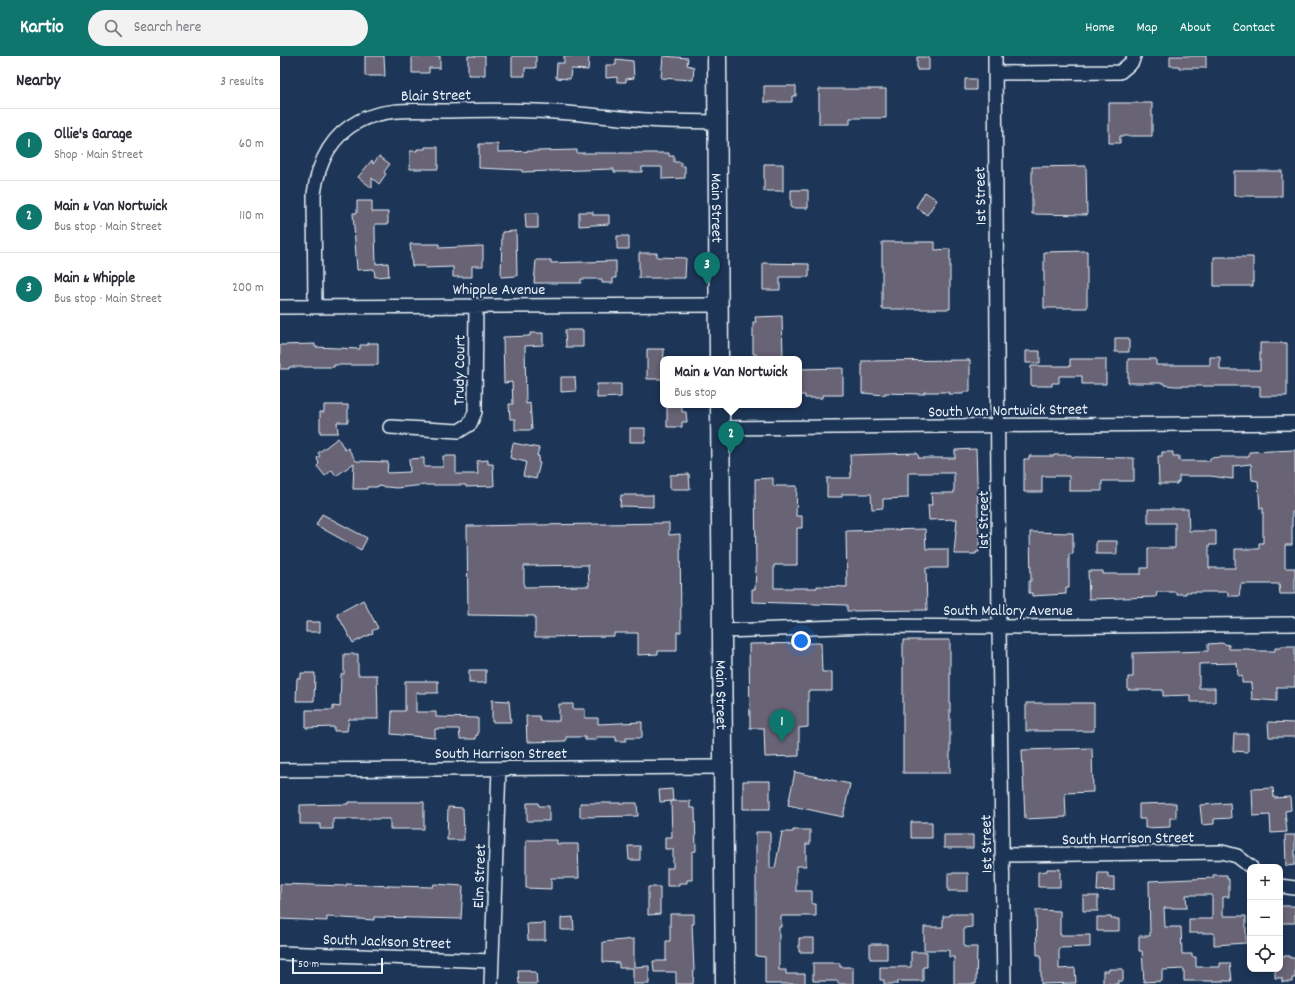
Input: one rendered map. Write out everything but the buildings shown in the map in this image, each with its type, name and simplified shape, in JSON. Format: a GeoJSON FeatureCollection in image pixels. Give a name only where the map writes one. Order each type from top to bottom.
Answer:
{"type":"FeatureCollection","features":[{"type":"Feature","properties":{"kind":"main road","name":"Main Street"},"geometry":{"type":"LineString","coordinates":[[717,56],[719,356]]}},
{"type":"Feature","properties":{"kind":"main road","name":"Main Street"},"geometry":{"type":"LineString","coordinates":[[720,408],[724,984]]}},
{"type":"Feature","properties":{"kind":"street","name":"1st Street"},"geometry":{"type":"LineString","coordinates":[[995,56],[999,627],[1004,984]]}},
{"type":"Feature","properties":{"kind":"street"},"geometry":{"type":"LineString","coordinates":[[996,73],[1120,72],[1132,62],[1134,56]]}},
{"type":"Feature","properties":{"kind":"street","name":"Blair Street"},"geometry":{"type":"LineString","coordinates":[[315,307],[314,194],[316,176],[322,158],[334,140],[345,129],[359,120],[377,114],[397,111],[482,110],[537,111],[647,120],[717,122]]}},
{"type":"Feature","properties":{"kind":"street","name":"Trudy Court"},"geometry":{"type":"LineString","coordinates":[[390,427],[459,431],[470,424],[475,412],[476,305]]}},
{"type":"Feature","properties":{"kind":"street","name":"Whipple Avenue"},"geometry":{"type":"LineString","coordinates":[[280,307],[718,305]]}},
{"type":"Feature","properties":{"kind":"street","name":"South Van Nortwick Street"},"geometry":{"type":"LineString","coordinates":[[721,428],[1295,423]]}},
{"type":"Feature","properties":{"kind":"street","name":"South Mallory Avenue"},"geometry":{"type":"LineString","coordinates":[[722,630],[871,626],[999,627],[1295,624]]}},
{"type":"Feature","properties":{"kind":"street","name":"Elm Street"},"geometry":{"type":"LineString","coordinates":[[491,984],[499,768]]}},
{"type":"Feature","properties":{"kind":"street","name":"South Harrison Street"},"geometry":{"type":"LineString","coordinates":[[280,770],[722,768]]}},
{"type":"Feature","properties":{"kind":"street","name":"South Harrison Street"},"geometry":{"type":"LineString","coordinates":[[1002,855],[1222,852],[1237,856],[1247,864]]}},
{"type":"Feature","properties":{"kind":"street"},"geometry":{"type":"LineString","coordinates":[[1283,886],[1295,888]]}},
{"type":"Feature","properties":{"kind":"street","name":"South Jackson Street"},"geometry":{"type":"LineString","coordinates":[[280,953],[492,961]]}},
{"type":"Feature","properties":{"kind":"place","name":"Main & Whipple"},"geometry":{"type":"Point","coordinates":[707,285]}},
{"type":"Feature","properties":{"kind":"place","name":"Main & Van Nortwick"},"geometry":{"type":"Point","coordinates":[731,454]}},
{"type":"Feature","properties":{"kind":"place","name":"Ollie's Garage"},"geometry":{"type":"Point","coordinates":[782,742]}}]}
